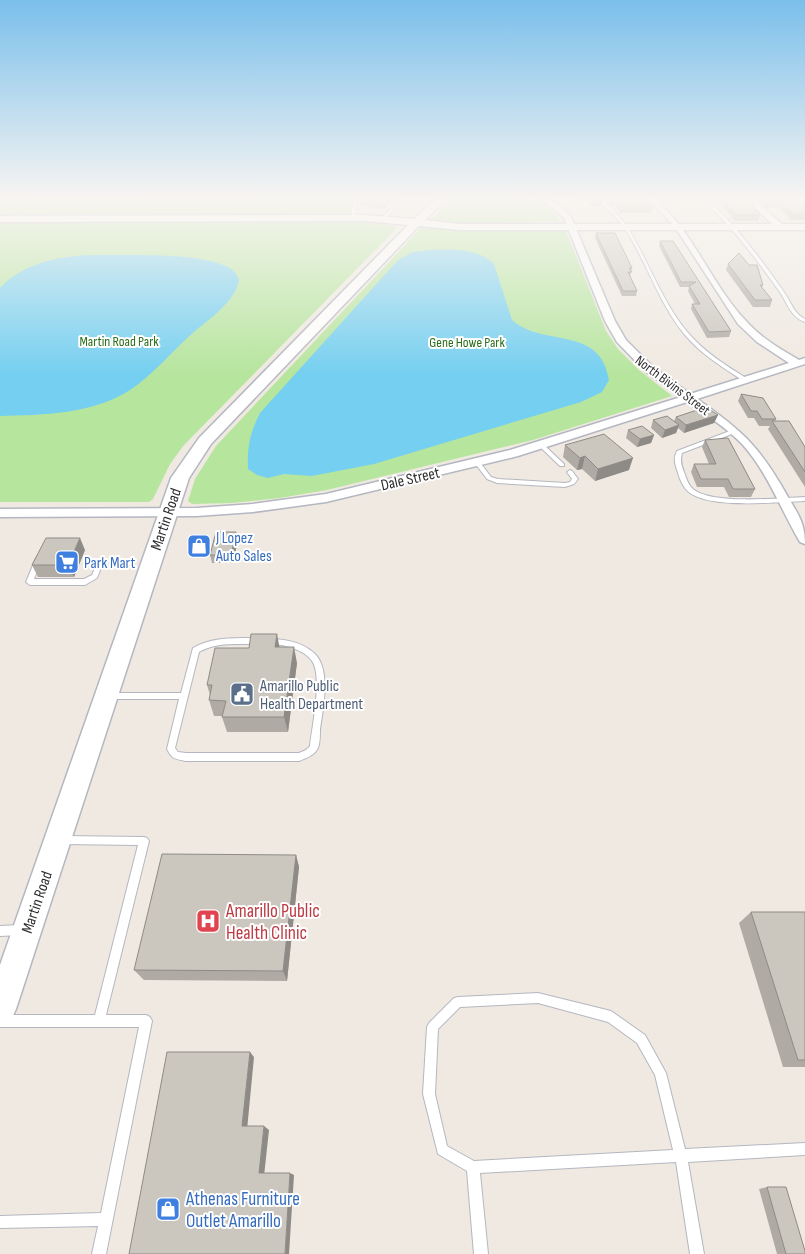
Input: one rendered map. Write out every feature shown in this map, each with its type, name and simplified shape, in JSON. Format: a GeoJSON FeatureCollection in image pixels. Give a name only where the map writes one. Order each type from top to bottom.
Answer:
{"type":"FeatureCollection","features":[{"type":"Feature","properties":{"kind":"street","name":"Martin Road"},"geometry":{"type":"LineString","coordinates":[[0,1009],[180,478],[205,442],[384,257]]}},
{"type":"Feature","properties":{"kind":"street","name":"North Bivins Street"},"geometry":{"type":"LineString","coordinates":[[584,257],[618,336],[643,364],[735,431],[762,460],[805,539]]}},
{"type":"Feature","properties":{"kind":"street"},"geometry":{"type":"LineString","coordinates":[[698,257],[741,322],[763,342],[801,362]]}},
{"type":"Feature","properties":{"kind":"street","name":"Dale Street"},"geometry":{"type":"LineString","coordinates":[[0,513],[167,513],[236,510],[297,503],[477,462],[541,445],[801,362]]}},
{"type":"Feature","properties":{"kind":"lane"},"geometry":{"type":"LineString","coordinates":[[641,257],[680,326],[696,346],[744,379]]}},
{"type":"Feature","properties":{"kind":"lane"},"geometry":{"type":"LineString","coordinates":[[753,257],[776,285],[796,317],[805,321]]}},
{"type":"Feature","properties":{"kind":"lane"},"geometry":{"type":"LineString","coordinates":[[735,431],[679,452],[677,460],[690,490],[701,497],[717,500],[805,500]]}},
{"type":"Feature","properties":{"kind":"lane"},"geometry":{"type":"LineString","coordinates":[[541,445],[562,465]]}},
{"type":"Feature","properties":{"kind":"lane"},"geometry":{"type":"LineString","coordinates":[[477,462],[490,478],[497,481],[572,483],[575,478],[570,472]]}},
{"type":"Feature","properties":{"kind":"lane"},"geometry":{"type":"LineString","coordinates":[[43,550],[30,578],[30,582],[85,582],[95,576],[98,568]]}},
{"type":"Feature","properties":{"kind":"lane"},"geometry":{"type":"LineString","coordinates":[[282,642],[296,645],[308,652],[317,663],[320,680],[314,747],[309,753],[299,757],[186,758],[175,755],[171,749],[184,696],[196,650],[202,644],[282,642]]}},
{"type":"Feature","properties":{"kind":"lane"},"geometry":{"type":"LineString","coordinates":[[105,696],[184,696]]}},
{"type":"Feature","properties":{"kind":"lane"},"geometry":{"type":"LineString","coordinates":[[57,840],[144,841],[99,1021]]}},
{"type":"Feature","properties":{"kind":"lane"},"geometry":{"type":"LineString","coordinates":[[0,931],[26,930]]}},
{"type":"Feature","properties":{"kind":"lane"},"geometry":{"type":"LineString","coordinates":[[697,1254],[681,1156],[660,1072],[641,1039],[611,1018],[538,998],[458,1002],[433,1027],[429,1094],[442,1150],[473,1168],[681,1156],[805,1149]]}},
{"type":"Feature","properties":{"kind":"lane"},"geometry":{"type":"LineString","coordinates":[[0,1021],[146,1021],[99,1254]]}},
{"type":"Feature","properties":{"kind":"lane"},"geometry":{"type":"LineString","coordinates":[[473,1168],[481,1254]]}},
{"type":"Feature","properties":{"kind":"lane"},"geometry":{"type":"LineString","coordinates":[[0,1222],[106,1219]]}},
{"type":"Feature","properties":{"kind":"green space","name":"Martin Road Park"},"geometry":{"type":"Polygon","coordinates":[[[0,257],[369,257],[184,445],[170,464],[153,499],[149,502],[0,502],[0,257]]]}},
{"type":"Feature","properties":{"kind":"green space","name":"Gene Howe Park"},"geometry":{"type":"Polygon","coordinates":[[[394,257],[576,257],[606,331],[618,349],[639,370],[672,396],[533,440],[327,490],[280,498],[232,503],[192,504],[188,501],[195,479],[216,446],[394,257]]]}},
{"type":"Feature","properties":{"kind":"water"},"geometry":{"type":"Polygon","coordinates":[[[69,257],[180,257],[218,263],[233,270],[239,280],[233,295],[215,315],[187,338],[147,377],[116,398],[84,409],[67,412],[0,416],[0,288],[10,279],[32,266],[69,257]]]}},
{"type":"Feature","properties":{"kind":"water","name":"Gene Howe Park"},"geometry":{"type":"Polygon","coordinates":[[[405,257],[483,257],[488,259],[494,264],[512,320],[525,328],[569,339],[583,344],[594,351],[604,362],[609,380],[602,392],[581,402],[374,464],[312,476],[284,474],[268,478],[257,475],[248,469],[250,440],[260,413],[398,260],[405,257]]]}},
{"type":"Feature","properties":{"kind":"building"},"geometry":{"type":"Polygon","coordinates":[[[607,257],[626,257],[632,268],[629,268],[632,272],[628,272],[637,291],[623,291],[607,257]]]}},
{"type":"Feature","properties":{"kind":"building"},"geometry":{"type":"Polygon","coordinates":[[[668,257],[683,257],[731,331],[709,332],[692,304],[700,304],[689,286],[696,282],[681,282],[668,257]]]}},
{"type":"Feature","properties":{"kind":"building"},"geometry":{"type":"Polygon","coordinates":[[[735,257],[742,257],[749,265],[757,265],[763,285],[760,285],[772,300],[755,300],[728,264],[735,257]]]}},
{"type":"Feature","properties":{"kind":"building"},"geometry":{"type":"Polygon","coordinates":[[[741,394],[763,398],[776,419],[762,419],[757,411],[751,411],[741,394]]]}},
{"type":"Feature","properties":{"kind":"building"},"geometry":{"type":"Polygon","coordinates":[[[706,407],[718,415],[686,425],[676,417],[706,407]]]}},
{"type":"Feature","properties":{"kind":"building"},"geometry":{"type":"Polygon","coordinates":[[[667,416],[679,425],[665,430],[653,420],[667,416]]]}},
{"type":"Feature","properties":{"kind":"building"},"geometry":{"type":"Polygon","coordinates":[[[772,421],[789,421],[805,447],[805,472],[772,421]]]}},
{"type":"Feature","properties":{"kind":"building"},"geometry":{"type":"Polygon","coordinates":[[[642,426],[654,435],[640,439],[628,430],[642,426]]]}},
{"type":"Feature","properties":{"kind":"building"},"geometry":{"type":"Polygon","coordinates":[[[604,434],[633,458],[598,469],[585,456],[580,458],[565,445],[604,434]]]}},
{"type":"Feature","properties":{"kind":"building"},"geometry":{"type":"Polygon","coordinates":[[[728,438],[755,489],[733,489],[728,479],[701,479],[694,464],[716,464],[705,440],[728,438]]]}},
{"type":"Feature","properties":{"kind":"building"},"geometry":{"type":"Polygon","coordinates":[[[216,532],[236,532],[231,555],[210,555],[216,532]]]}},
{"type":"Feature","properties":{"kind":"building"},"geometry":{"type":"Polygon","coordinates":[[[46,538],[80,538],[68,565],[32,565],[46,538]]]}},
{"type":"Feature","properties":{"kind":"building"},"geometry":{"type":"Polygon","coordinates":[[[251,634],[277,634],[275,647],[294,647],[284,717],[222,717],[226,701],[209,700],[212,685],[207,685],[215,648],[249,648],[251,634]]]}},
{"type":"Feature","properties":{"kind":"building"},"geometry":{"type":"Polygon","coordinates":[[[162,854],[296,855],[283,971],[134,970],[162,854]]]}},
{"type":"Feature","properties":{"kind":"building"},"geometry":{"type":"Polygon","coordinates":[[[751,912],[805,912],[805,1060],[798,1060],[751,912]]]}},
{"type":"Feature","properties":{"kind":"building"},"geometry":{"type":"Polygon","coordinates":[[[167,1052],[250,1052],[242,1126],[264,1126],[259,1173],[290,1173],[285,1254],[129,1254],[167,1052]]]}},
{"type":"Feature","properties":{"kind":"building"},"geometry":{"type":"Polygon","coordinates":[[[767,1187],[786,1187],[805,1254],[786,1254],[767,1187]]]}},
{"type":"Feature","properties":{"kind":"place","name":"J Lopez Auto Sales"},"geometry":{"type":"Point","coordinates":[199,546]}},
{"type":"Feature","properties":{"kind":"place","name":"Park Mart"},"geometry":{"type":"Point","coordinates":[67,562]}},
{"type":"Feature","properties":{"kind":"place","name":"Amarillo Public Health Department"},"geometry":{"type":"Point","coordinates":[242,694]}},
{"type":"Feature","properties":{"kind":"place","name":"Amarillo Public Health Clinic"},"geometry":{"type":"Point","coordinates":[208,921]}},
{"type":"Feature","properties":{"kind":"place","name":"Athenas Furniture Outlet Amarillo"},"geometry":{"type":"Point","coordinates":[168,1209]}}]}
